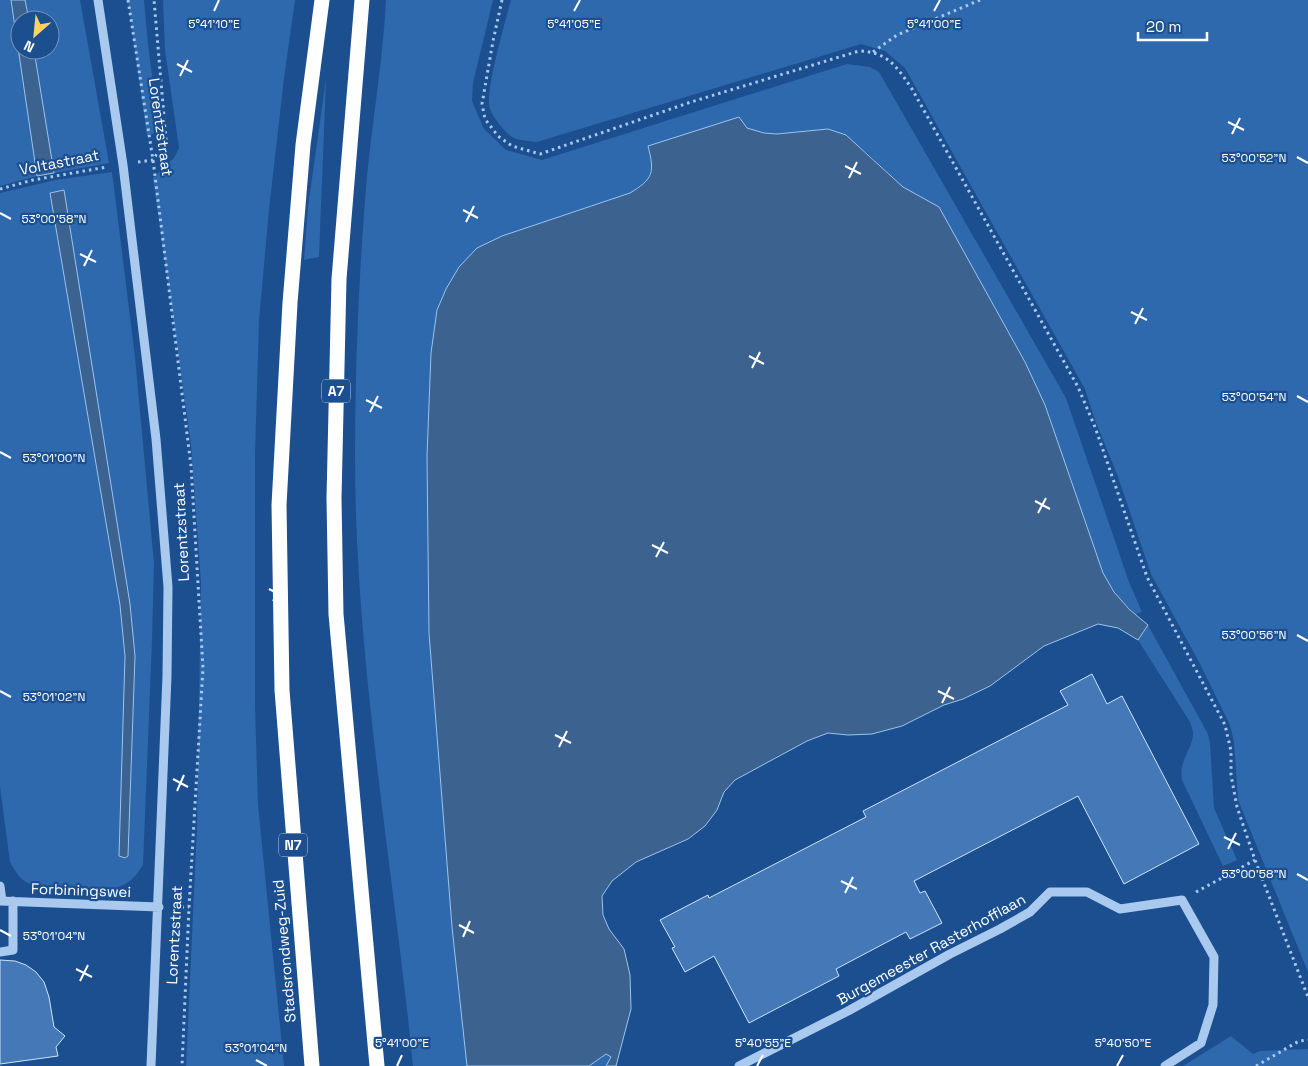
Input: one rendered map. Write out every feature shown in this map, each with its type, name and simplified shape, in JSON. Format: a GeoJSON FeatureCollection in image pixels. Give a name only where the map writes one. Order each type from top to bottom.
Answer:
{"type":"FeatureCollection","features":[{"type":"Feature","properties":{"kind":"highway","name":"Stadsrondweg-Zuid"},"geometry":{"type":"LineString","coordinates":[[312,1066],[286,748],[280,624],[279,505],[290,303],[303,144],[322,0]]}},
{"type":"Feature","properties":{"kind":"highway","name":"A7"},"geometry":{"type":"LineString","coordinates":[[362,0],[339,279],[334,498],[336,614],[377,1066]]}},
{"type":"Feature","properties":{"kind":"street","name":"Lorentzstraat"},"geometry":{"type":"LineString","coordinates":[[98,0],[123,165],[156,438],[168,587],[167,676],[159,906],[151,1066]]}},
{"type":"Feature","properties":{"kind":"street"},"geometry":{"type":"LineString","coordinates":[[0,886],[1,901]]}},
{"type":"Feature","properties":{"kind":"street","name":"Burgemeester Rasterhofflaan"},"geometry":{"type":"LineString","coordinates":[[739,1066],[848,1011],[950,954],[1008,925],[1030,912],[1050,892],[1087,892],[1120,908],[1182,900]]}},
{"type":"Feature","properties":{"kind":"street"},"geometry":{"type":"LineString","coordinates":[[1164,1066],[1201,1043],[1213,1005],[1214,957],[1182,900]]}},
{"type":"Feature","properties":{"kind":"street","name":"Forbiningswei"},"geometry":{"type":"LineString","coordinates":[[1,901],[159,906]]}},
{"type":"Feature","properties":{"kind":"street"},"geometry":{"type":"LineString","coordinates":[[0,952],[13,950],[13,901]]}},
{"type":"Feature","properties":{"kind":"path","name":"Lorentzstraat"},"geometry":{"type":"LineString","coordinates":[[128,0],[153,160],[191,466],[203,668],[182,1066]]}},
{"type":"Feature","properties":{"kind":"path"},"geometry":{"type":"LineString","coordinates":[[153,160],[166,140],[154,0]]}},
{"type":"Feature","properties":{"kind":"path"},"geometry":{"type":"LineString","coordinates":[[502,0],[492,41],[482,104],[485,119],[498,136],[512,146],[540,154],[690,102],[859,51],[873,52],[884,56],[894,64],[912,89],[1078,387],[1095,427],[1147,577],[1225,725],[1231,751],[1231,775],[1237,807],[1255,860],[1308,996]]}},
{"type":"Feature","properties":{"kind":"path"},"geometry":{"type":"LineString","coordinates":[[873,52],[898,35],[980,0]]}},
{"type":"Feature","properties":{"kind":"path","name":"Voltastraat"},"geometry":{"type":"LineString","coordinates":[[0,189],[33,180],[123,165]]}},
{"type":"Feature","properties":{"kind":"path"},"geometry":{"type":"LineString","coordinates":[[1182,900],[1255,860]]}},
{"type":"Feature","properties":{"kind":"path"},"geometry":{"type":"LineString","coordinates":[[1256,1066],[1299,1041],[1308,1040]]}},
{"type":"Feature","properties":{"kind":"shaded area"},"geometry":{"type":"Polygon","coordinates":[[[0,0],[11,0],[12,10],[10,10],[10,60],[20,60],[37,176],[0,186],[0,0]]]}},
{"type":"Feature","properties":{"kind":"shaded area"},"geometry":{"type":"Polygon","coordinates":[[[11,0],[25,0],[27,10],[12,10],[11,0]]]}},
{"type":"Feature","properties":{"kind":"shaded area"},"geometry":{"type":"Polygon","coordinates":[[[25,0],[80,0],[109,163],[54,173],[36,60],[60,60],[60,10],[27,10],[25,0]]]}},
{"type":"Feature","properties":{"kind":"shaded area"},"geometry":{"type":"Polygon","coordinates":[[[128,0],[144,0],[158,122],[157,132],[147,136],[128,0]]]}},
{"type":"Feature","properties":{"kind":"shaded area"},"geometry":{"type":"Polygon","coordinates":[[[163,0],[295,0],[269,210],[259,320],[255,455],[255,704],[258,805],[284,1066],[186,1066],[197,828],[201,583],[191,444],[153,178],[174,158],[179,148],[165,50],[163,0]]]}},
{"type":"Feature","properties":{"kind":"shaded area"},"geometry":{"type":"Polygon","coordinates":[[[386,0],[493,0],[473,83],[472,101],[484,129],[506,150],[542,160],[847,64],[870,67],[879,72],[1066,398],[1129,582],[1142,612],[1136,614],[1126,605],[1113,590],[1103,573],[1045,405],[1025,362],[939,207],[903,187],[865,151],[828,129],[777,134],[764,133],[747,128],[652,162],[646,181],[630,193],[502,236],[459,267],[446,289],[437,310],[431,353],[427,456],[429,633],[452,927],[467,1066],[413,1066],[376,762],[361,609],[355,456],[358,316],[367,176],[386,0]]]}},
{"type":"Feature","properties":{"kind":"shaded area"},"geometry":{"type":"Polygon","coordinates":[[[511,0],[1308,0],[1308,972],[1238,800],[1234,742],[1230,725],[1200,664],[1151,574],[1117,474],[1095,420],[1085,389],[905,68],[885,51],[861,44],[537,142],[523,140],[514,138],[500,125],[490,109],[489,101],[493,73],[511,0]]]}},
{"type":"Feature","properties":{"kind":"shaded area"},"geometry":{"type":"Polygon","coordinates":[[[20,60],[36,60],[54,173],[37,176],[20,60]]]}},
{"type":"Feature","properties":{"kind":"shaded area"},"geometry":{"type":"Polygon","coordinates":[[[326,79],[319,257],[304,260],[308,207],[326,79]]]}},
{"type":"Feature","properties":{"kind":"shaded area"},"geometry":{"type":"Polygon","coordinates":[[[739,117],[747,128],[764,133],[777,134],[828,129],[846,135],[903,187],[939,207],[1025,362],[1045,405],[1103,573],[1114,592],[1129,609],[1148,625],[1138,640],[1118,628],[1098,624],[1044,646],[990,686],[963,699],[944,705],[902,726],[872,734],[848,735],[828,733],[807,741],[735,780],[724,792],[717,810],[705,826],[688,839],[636,862],[612,881],[602,896],[603,915],[609,929],[624,949],[630,975],[631,1009],[616,1066],[606,1066],[611,1057],[606,1054],[589,1066],[467,1066],[452,927],[429,633],[427,456],[431,353],[437,310],[446,289],[459,267],[477,248],[502,236],[630,193],[644,184],[650,174],[651,163],[648,146],[739,117]]]}},
{"type":"Feature","properties":{"kind":"shaded area"},"geometry":{"type":"Polygon","coordinates":[[[112,172],[135,357],[154,563],[143,865],[135,876],[125,884],[116,888],[91,892],[47,889],[26,882],[19,876],[10,862],[0,787],[0,193],[55,180],[112,172]],[[63,190],[50,194],[120,605],[125,656],[125,858],[128,856],[135,656],[130,604],[63,190]]]}},
{"type":"Feature","properties":{"kind":"shaded area"},"geometry":{"type":"Polygon","coordinates":[[[64,190],[130,604],[135,656],[128,856],[125,858],[119,856],[125,656],[120,605],[50,193],[64,190]]]}},
{"type":"Feature","properties":{"kind":"shaded area"},"geometry":{"type":"Polygon","coordinates":[[[1148,625],[1208,734],[1214,808],[1237,860],[1223,866],[1182,780],[1182,765],[1191,744],[1193,732],[1190,722],[1138,640],[1148,625]]]}},
{"type":"Feature","properties":{"kind":"shaded area"},"geometry":{"type":"Polygon","coordinates":[[[1231,1036],[1253,1054],[1260,1051],[1308,1049],[1308,1066],[1183,1066],[1231,1036]]]}},
{"type":"Feature","properties":{"kind":"shaded area"},"geometry":{"type":"Polygon","coordinates":[[[606,1054],[611,1056],[606,1066],[589,1066],[606,1054]]]}},
{"type":"Feature","properties":{"kind":"building"},"geometry":{"type":"Polygon","coordinates":[[[1092,674],[1107,704],[1122,696],[1199,844],[1124,884],[1078,796],[914,881],[920,893],[925,891],[942,923],[910,939],[906,932],[836,969],[839,976],[749,1023],[714,956],[685,972],[672,948],[675,947],[660,920],[708,895],[709,898],[866,817],[863,811],[1068,705],[1060,691],[1092,674]]]}},
{"type":"Feature","properties":{"kind":"building"},"geometry":{"type":"Polygon","coordinates":[[[0,960],[15,961],[26,965],[36,972],[44,982],[49,997],[54,1027],[65,1036],[56,1047],[58,1056],[0,1064],[0,960]]]}}]}
